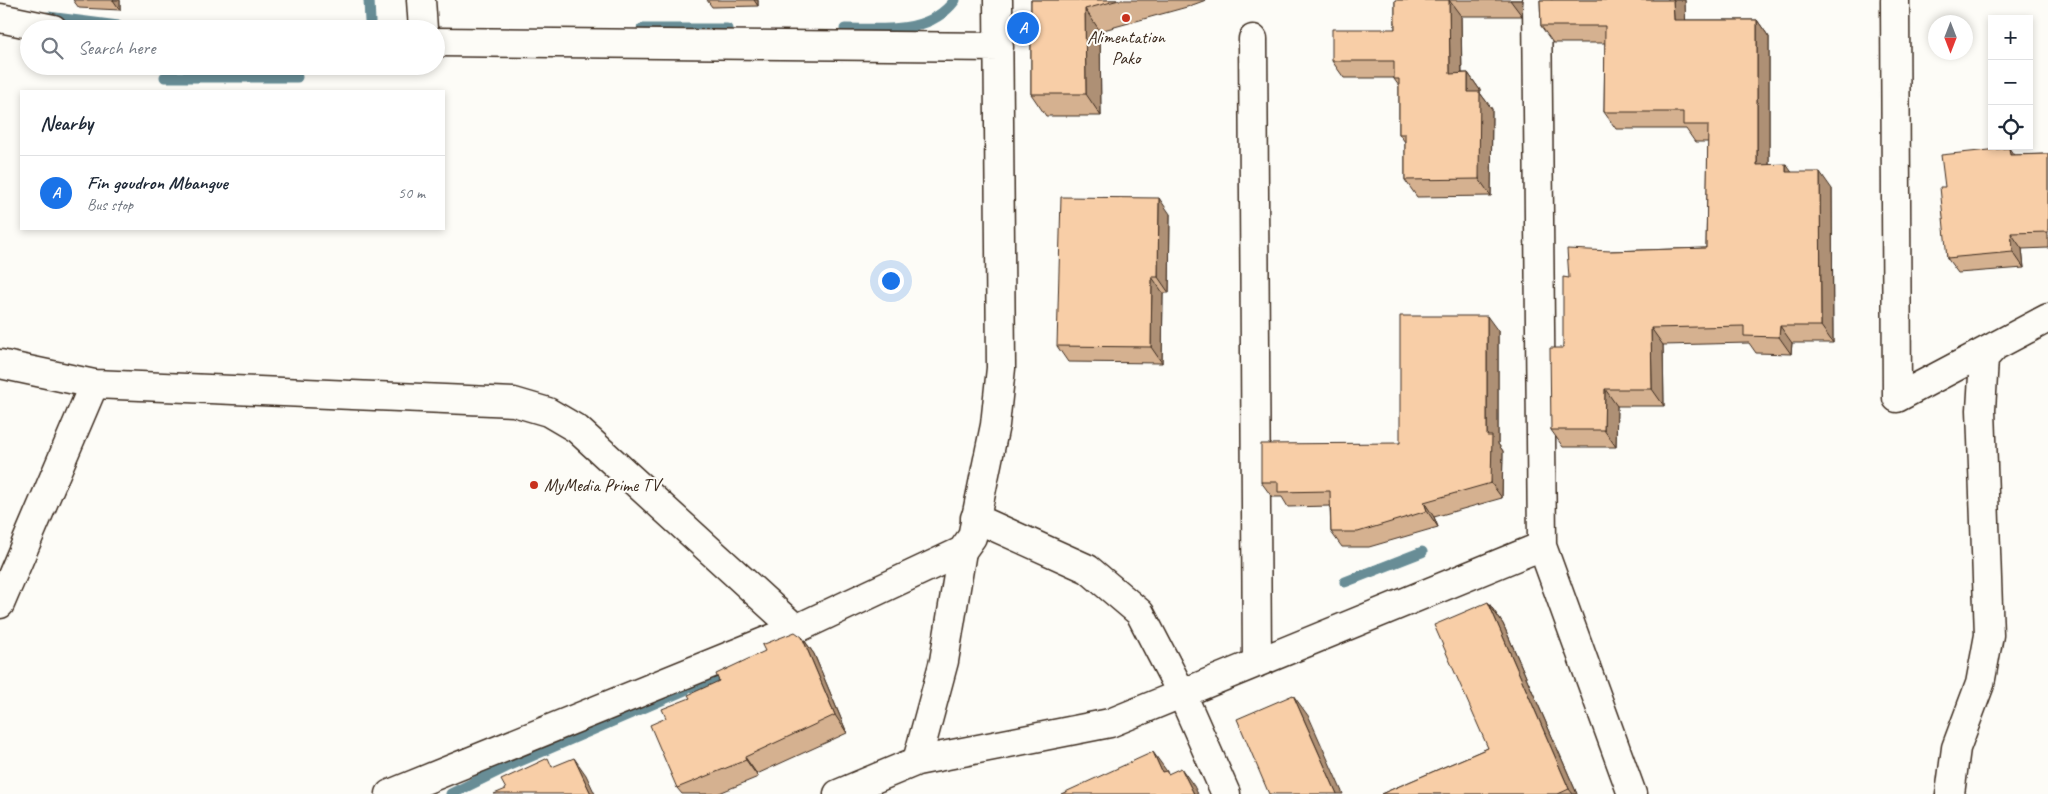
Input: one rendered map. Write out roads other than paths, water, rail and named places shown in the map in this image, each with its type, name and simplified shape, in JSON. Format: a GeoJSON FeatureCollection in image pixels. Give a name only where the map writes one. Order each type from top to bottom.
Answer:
{"type":"FeatureCollection","features":[{"type":"Feature","properties":{"kind":"street"},"geometry":{"type":"LineString","coordinates":[[421,0],[422,20]]}},
{"type":"Feature","properties":{"kind":"street"},"geometry":{"type":"LineString","coordinates":[[917,761],[944,660],[962,551],[972,537],[994,425],[1001,368],[998,0]]}},
{"type":"Feature","properties":{"kind":"street"},"geometry":{"type":"LineString","coordinates":[[1537,0],[1542,546],[1632,794]]}},
{"type":"Feature","properties":{"kind":"street"},"geometry":{"type":"LineString","coordinates":[[1895,0],[1897,398],[2048,318]]}},
{"type":"Feature","properties":{"kind":"street"},"geometry":{"type":"LineString","coordinates":[[0,18],[20,22]]}},
{"type":"Feature","properties":{"kind":"street"},"geometry":{"type":"LineString","coordinates":[[1253,39],[1257,663]]}},
{"type":"Feature","properties":{"kind":"street"},"geometry":{"type":"LineString","coordinates":[[445,42],[999,47]]}},
{"type":"Feature","properties":{"kind":"street"},"geometry":{"type":"LineString","coordinates":[[1950,794],[1956,748],[1980,684],[1989,636],[1981,410],[1984,358],[1995,346]]}},
{"type":"Feature","properties":{"kind":"street"},"geometry":{"type":"LineString","coordinates":[[0,364],[94,384],[514,402],[548,412],[577,429],[796,629]]}},
{"type":"Feature","properties":{"kind":"street"},"geometry":{"type":"LineString","coordinates":[[0,604],[94,384]]}},
{"type":"Feature","properties":{"kind":"street"},"geometry":{"type":"LineString","coordinates":[[976,518],[1088,569],[1140,614],[1182,694],[1226,794]]}},
{"type":"Feature","properties":{"kind":"street"},"geometry":{"type":"LineString","coordinates":[[838,794],[875,786],[917,761],[1110,724],[1542,546]]}},
{"type":"Feature","properties":{"kind":"street"},"geometry":{"type":"LineString","coordinates":[[390,794],[796,629],[962,551]]}},
{"type":"Feature","properties":{"kind":"waterway"},"geometry":{"type":"LineString","coordinates":[[369,0],[370,20]]}},
{"type":"Feature","properties":{"kind":"waterway"},"geometry":{"type":"LineString","coordinates":[[845,29],[890,29],[919,25],[944,11],[955,0]]}},
{"type":"Feature","properties":{"kind":"waterway"},"geometry":{"type":"LineString","coordinates":[[48,17],[71,20]]}},
{"type":"Feature","properties":{"kind":"waterway"},"geometry":{"type":"LineString","coordinates":[[642,29],[727,29]]}},
{"type":"Feature","properties":{"kind":"waterway"},"geometry":{"type":"LineString","coordinates":[[165,77],[297,77]]}},
{"type":"Feature","properties":{"kind":"waterway"},"geometry":{"type":"LineString","coordinates":[[1345,582],[1422,552]]}},
{"type":"Feature","properties":{"kind":"waterway"},"geometry":{"type":"LineString","coordinates":[[693,687],[730,670]]}},
{"type":"Feature","properties":{"kind":"waterway"},"geometry":{"type":"LineString","coordinates":[[451,794],[506,767],[685,690]]}},
{"type":"Feature","properties":{"kind":"place","name":"Alimentation Pako"},"geometry":{"type":"Point","coordinates":[1126,18]}},
{"type":"Feature","properties":{"kind":"place","name":"Fin goudron Mbangue"},"geometry":{"type":"Point","coordinates":[1023,28]}},
{"type":"Feature","properties":{"kind":"place","name":"MyMedia Prime TV"},"geometry":{"type":"Point","coordinates":[534,485]}}]}
